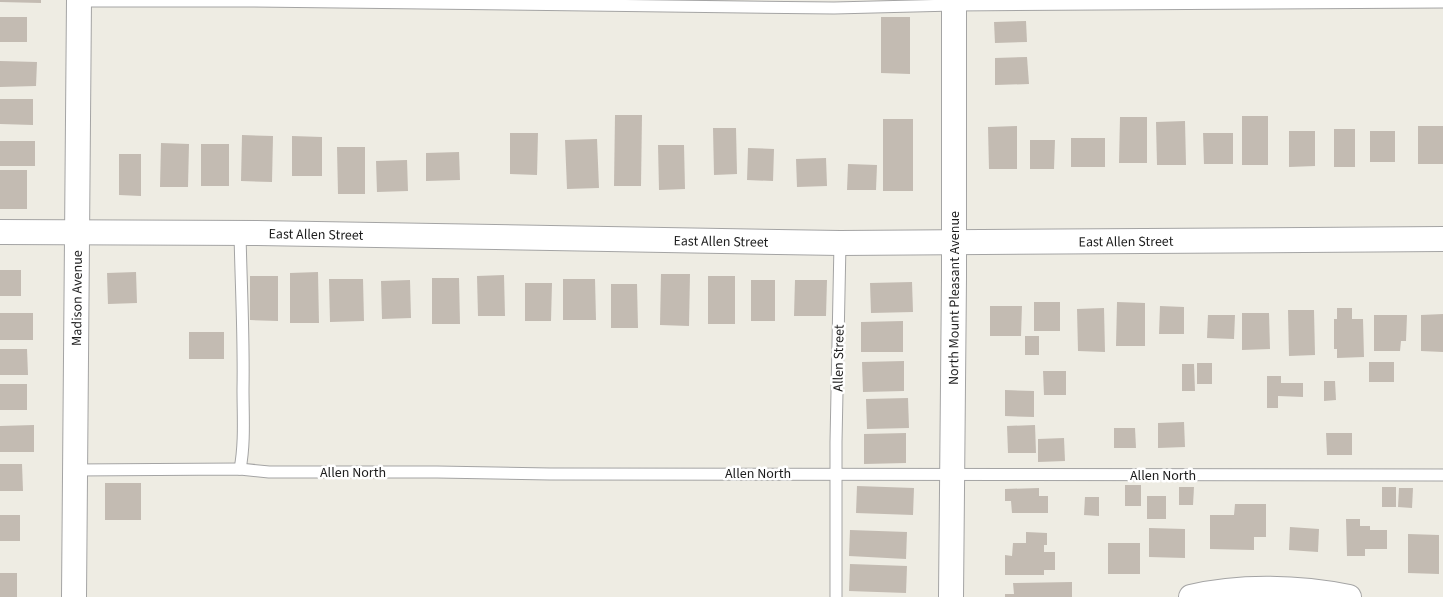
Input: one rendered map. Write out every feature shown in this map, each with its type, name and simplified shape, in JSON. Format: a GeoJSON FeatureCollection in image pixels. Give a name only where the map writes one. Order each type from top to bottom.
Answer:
{"type":"FeatureCollection","features":[{"type":"Feature","properties":{"kind":"street","name":"Madison Avenue"},"geometry":{"type":"LineString","coordinates":[[74,597],[79,0]]}},
{"type":"Feature","properties":{"kind":"street","name":"North Mount Pleasant Avenue"},"geometry":{"type":"LineString","coordinates":[[951,597],[954,2]]}},
{"type":"Feature","properties":{"kind":"street","name":"East Allen Street"},"geometry":{"type":"LineString","coordinates":[[0,232],[240,233],[840,242],[1443,239]]}},
{"type":"Feature","properties":{"kind":"street"},"geometry":{"type":"LineString","coordinates":[[1191,597],[1234,590],[1304,590],[1349,597]]}},
{"type":"Feature","properties":{"kind":"lane"},"geometry":{"type":"LineString","coordinates":[[79,0],[250,0],[834,8],[954,2],[1443,2]]}},
{"type":"Feature","properties":{"kind":"lane"},"geometry":{"type":"LineString","coordinates":[[240,233],[244,365],[244,434],[240,469]]}},
{"type":"Feature","properties":{"kind":"lane","name":"Allen Street"},"geometry":{"type":"LineString","coordinates":[[836,597],[836,442],[840,242]]}},
{"type":"Feature","properties":{"kind":"lane","name":"Allen North"},"geometry":{"type":"LineString","coordinates":[[74,470],[240,469],[269,472],[953,475],[1443,475]]}},
{"type":"Feature","properties":{"kind":"building"},"geometry":{"type":"Polygon","coordinates":[[[0,0],[41,0],[41,3],[0,2],[0,0]]]}},
{"type":"Feature","properties":{"kind":"building"},"geometry":{"type":"Polygon","coordinates":[[[0,17],[27,17],[27,42],[0,42],[0,17]]]}},
{"type":"Feature","properties":{"kind":"building"},"geometry":{"type":"Polygon","coordinates":[[[881,17],[910,17],[910,74],[881,73],[881,17]]]}},
{"type":"Feature","properties":{"kind":"building"},"geometry":{"type":"Polygon","coordinates":[[[1026,21],[1027,42],[995,43],[994,22],[1026,21]]]}},
{"type":"Feature","properties":{"kind":"building"},"geometry":{"type":"Polygon","coordinates":[[[1027,57],[1029,84],[995,85],[995,58],[1027,57]]]}},
{"type":"Feature","properties":{"kind":"building"},"geometry":{"type":"Polygon","coordinates":[[[0,61],[37,62],[36,86],[0,87],[0,61]]]}},
{"type":"Feature","properties":{"kind":"building"},"geometry":{"type":"Polygon","coordinates":[[[0,99],[33,99],[33,125],[0,124],[0,99]]]}},
{"type":"Feature","properties":{"kind":"building"},"geometry":{"type":"Polygon","coordinates":[[[615,115],[642,115],[641,186],[614,186],[615,115]]]}},
{"type":"Feature","properties":{"kind":"building"},"geometry":{"type":"Polygon","coordinates":[[[1242,116],[1268,116],[1268,165],[1242,165],[1242,116]]]}},
{"type":"Feature","properties":{"kind":"building"},"geometry":{"type":"Polygon","coordinates":[[[1120,117],[1147,117],[1147,163],[1119,163],[1120,117]]]}},
{"type":"Feature","properties":{"kind":"building"},"geometry":{"type":"Polygon","coordinates":[[[883,119],[913,119],[913,191],[883,191],[883,119]]]}},
{"type":"Feature","properties":{"kind":"building"},"geometry":{"type":"Polygon","coordinates":[[[1185,121],[1186,165],[1157,165],[1156,122],[1185,121]]]}},
{"type":"Feature","properties":{"kind":"building"},"geometry":{"type":"Polygon","coordinates":[[[1017,126],[1017,169],[989,169],[988,127],[1017,126]]]}},
{"type":"Feature","properties":{"kind":"building"},"geometry":{"type":"Polygon","coordinates":[[[1418,126],[1443,126],[1443,164],[1418,164],[1418,126]]]}},
{"type":"Feature","properties":{"kind":"building"},"geometry":{"type":"Polygon","coordinates":[[[713,128],[736,128],[737,174],[714,175],[713,128]]]}},
{"type":"Feature","properties":{"kind":"building"},"geometry":{"type":"Polygon","coordinates":[[[1334,129],[1355,129],[1355,167],[1334,167],[1334,129]]]}},
{"type":"Feature","properties":{"kind":"building"},"geometry":{"type":"Polygon","coordinates":[[[1289,131],[1315,131],[1315,166],[1289,167],[1289,131]]]}},
{"type":"Feature","properties":{"kind":"building"},"geometry":{"type":"Polygon","coordinates":[[[1370,131],[1395,131],[1395,162],[1370,162],[1370,131]]]}},
{"type":"Feature","properties":{"kind":"building"},"geometry":{"type":"Polygon","coordinates":[[[510,133],[538,133],[537,175],[510,174],[510,133]]]}},
{"type":"Feature","properties":{"kind":"building"},"geometry":{"type":"Polygon","coordinates":[[[1203,133],[1233,133],[1233,164],[1204,164],[1203,133]]]}},
{"type":"Feature","properties":{"kind":"building"},"geometry":{"type":"Polygon","coordinates":[[[242,135],[273,136],[272,182],[241,181],[242,135]]]}},
{"type":"Feature","properties":{"kind":"building"},"geometry":{"type":"Polygon","coordinates":[[[292,136],[322,137],[322,176],[292,176],[292,136]]]}},
{"type":"Feature","properties":{"kind":"building"},"geometry":{"type":"Polygon","coordinates":[[[1071,138],[1105,138],[1105,167],[1071,167],[1071,138]]]}},
{"type":"Feature","properties":{"kind":"building"},"geometry":{"type":"Polygon","coordinates":[[[597,139],[599,188],[567,189],[565,140],[597,139]]]}},
{"type":"Feature","properties":{"kind":"building"},"geometry":{"type":"Polygon","coordinates":[[[1030,140],[1055,140],[1054,169],[1030,169],[1030,140]]]}},
{"type":"Feature","properties":{"kind":"building"},"geometry":{"type":"Polygon","coordinates":[[[0,141],[35,141],[35,166],[0,166],[0,141]]]}},
{"type":"Feature","properties":{"kind":"building"},"geometry":{"type":"Polygon","coordinates":[[[161,143],[189,144],[188,187],[160,187],[161,143]]]}},
{"type":"Feature","properties":{"kind":"building"},"geometry":{"type":"Polygon","coordinates":[[[201,144],[229,144],[229,186],[201,186],[201,144]]]}},
{"type":"Feature","properties":{"kind":"building"},"geometry":{"type":"Polygon","coordinates":[[[658,145],[684,145],[685,189],[659,190],[658,145]]]}},
{"type":"Feature","properties":{"kind":"building"},"geometry":{"type":"Polygon","coordinates":[[[337,147],[365,147],[365,194],[338,194],[337,147]]]}},
{"type":"Feature","properties":{"kind":"building"},"geometry":{"type":"Polygon","coordinates":[[[748,148],[774,149],[773,181],[747,180],[748,148]]]}},
{"type":"Feature","properties":{"kind":"building"},"geometry":{"type":"Polygon","coordinates":[[[459,152],[460,180],[426,181],[426,153],[459,152]]]}},
{"type":"Feature","properties":{"kind":"building"},"geometry":{"type":"Polygon","coordinates":[[[119,154],[141,154],[141,196],[119,195],[119,154]]]}},
{"type":"Feature","properties":{"kind":"building"},"geometry":{"type":"Polygon","coordinates":[[[826,158],[827,186],[797,187],[796,159],[826,158]]]}},
{"type":"Feature","properties":{"kind":"building"},"geometry":{"type":"Polygon","coordinates":[[[407,160],[408,191],[377,192],[376,161],[407,160]]]}},
{"type":"Feature","properties":{"kind":"building"},"geometry":{"type":"Polygon","coordinates":[[[848,164],[877,165],[876,190],[847,190],[848,164]]]}},
{"type":"Feature","properties":{"kind":"building"},"geometry":{"type":"Polygon","coordinates":[[[0,170],[27,170],[27,209],[0,209],[0,170]]]}},
{"type":"Feature","properties":{"kind":"building"},"geometry":{"type":"Polygon","coordinates":[[[0,270],[21,270],[21,296],[0,296],[0,270]]]}},
{"type":"Feature","properties":{"kind":"building"},"geometry":{"type":"Polygon","coordinates":[[[136,272],[137,303],[108,304],[107,273],[136,272]]]}},
{"type":"Feature","properties":{"kind":"building"},"geometry":{"type":"Polygon","coordinates":[[[318,272],[319,323],[290,323],[290,273],[318,272]]]}},
{"type":"Feature","properties":{"kind":"building"},"geometry":{"type":"Polygon","coordinates":[[[661,274],[690,274],[689,326],[660,325],[661,274]]]}},
{"type":"Feature","properties":{"kind":"building"},"geometry":{"type":"Polygon","coordinates":[[[504,275],[505,316],[478,316],[477,276],[504,275]]]}},
{"type":"Feature","properties":{"kind":"building"},"geometry":{"type":"Polygon","coordinates":[[[250,276],[278,276],[278,321],[250,320],[250,276]]]}},
{"type":"Feature","properties":{"kind":"building"},"geometry":{"type":"Polygon","coordinates":[[[708,276],[735,276],[735,324],[708,324],[708,276]]]}},
{"type":"Feature","properties":{"kind":"building"},"geometry":{"type":"Polygon","coordinates":[[[432,278],[459,278],[460,324],[432,324],[432,278]]]}},
{"type":"Feature","properties":{"kind":"building"},"geometry":{"type":"Polygon","coordinates":[[[329,279],[363,279],[364,321],[330,322],[329,279]]]}},
{"type":"Feature","properties":{"kind":"building"},"geometry":{"type":"Polygon","coordinates":[[[563,279],[595,279],[596,320],[563,320],[563,279]]]}},
{"type":"Feature","properties":{"kind":"building"},"geometry":{"type":"Polygon","coordinates":[[[410,280],[411,318],[382,319],[381,281],[410,280]]]}},
{"type":"Feature","properties":{"kind":"building"},"geometry":{"type":"Polygon","coordinates":[[[751,280],[775,280],[775,321],[751,321],[751,280]]]}},
{"type":"Feature","properties":{"kind":"building"},"geometry":{"type":"Polygon","coordinates":[[[795,280],[827,280],[826,316],[794,316],[795,280]]]}},
{"type":"Feature","properties":{"kind":"building"},"geometry":{"type":"Polygon","coordinates":[[[912,282],[913,312],[871,313],[870,283],[912,282]]]}},
{"type":"Feature","properties":{"kind":"building"},"geometry":{"type":"Polygon","coordinates":[[[525,283],[552,283],[551,321],[525,321],[525,283]]]}},
{"type":"Feature","properties":{"kind":"building"},"geometry":{"type":"Polygon","coordinates":[[[611,284],[637,284],[638,328],[611,328],[611,284]]]}},
{"type":"Feature","properties":{"kind":"building"},"geometry":{"type":"Polygon","coordinates":[[[1034,302],[1060,302],[1060,331],[1034,331],[1034,302]]]}},
{"type":"Feature","properties":{"kind":"building"},"geometry":{"type":"Polygon","coordinates":[[[1117,302],[1145,303],[1145,346],[1116,346],[1117,302]]]}},
{"type":"Feature","properties":{"kind":"building"},"geometry":{"type":"Polygon","coordinates":[[[990,306],[1022,306],[1021,336],[990,336],[990,306]]]}},
{"type":"Feature","properties":{"kind":"building"},"geometry":{"type":"Polygon","coordinates":[[[1160,306],[1184,307],[1184,334],[1159,334],[1160,306]]]}},
{"type":"Feature","properties":{"kind":"building"},"geometry":{"type":"Polygon","coordinates":[[[1104,308],[1105,352],[1078,351],[1077,309],[1104,308]]]}},
{"type":"Feature","properties":{"kind":"building"},"geometry":{"type":"Polygon","coordinates":[[[1337,308],[1352,308],[1352,319],[1363,319],[1364,357],[1337,358],[1337,349],[1334,349],[1334,319],[1337,319],[1337,308]]]}},
{"type":"Feature","properties":{"kind":"building"},"geometry":{"type":"Polygon","coordinates":[[[1288,310],[1314,310],[1315,355],[1289,356],[1288,310]]]}},
{"type":"Feature","properties":{"kind":"building"},"geometry":{"type":"Polygon","coordinates":[[[0,313],[33,313],[33,340],[0,340],[0,313]]]}},
{"type":"Feature","properties":{"kind":"building"},"geometry":{"type":"Polygon","coordinates":[[[1242,313],[1269,313],[1270,349],[1242,350],[1242,313]]]}},
{"type":"Feature","properties":{"kind":"building"},"geometry":{"type":"Polygon","coordinates":[[[1443,314],[1443,352],[1421,351],[1421,315],[1443,314]]]}},
{"type":"Feature","properties":{"kind":"building"},"geometry":{"type":"Polygon","coordinates":[[[1208,315],[1235,315],[1234,339],[1207,338],[1208,315]]]}},
{"type":"Feature","properties":{"kind":"building"},"geometry":{"type":"Polygon","coordinates":[[[1374,315],[1407,315],[1406,341],[1401,341],[1400,351],[1374,351],[1374,315]]]}},
{"type":"Feature","properties":{"kind":"building"},"geometry":{"type":"Polygon","coordinates":[[[903,321],[903,352],[861,352],[861,322],[903,321]]]}},
{"type":"Feature","properties":{"kind":"building"},"geometry":{"type":"Polygon","coordinates":[[[189,332],[224,332],[224,359],[189,359],[189,332]]]}},
{"type":"Feature","properties":{"kind":"building"},"geometry":{"type":"Polygon","coordinates":[[[1025,336],[1039,336],[1039,355],[1025,355],[1025,336]]]}},
{"type":"Feature","properties":{"kind":"building"},"geometry":{"type":"Polygon","coordinates":[[[0,349],[27,349],[28,375],[0,375],[0,349]]]}},
{"type":"Feature","properties":{"kind":"building"},"geometry":{"type":"Polygon","coordinates":[[[904,361],[904,391],[863,392],[862,362],[904,361]]]}},
{"type":"Feature","properties":{"kind":"building"},"geometry":{"type":"Polygon","coordinates":[[[1369,362],[1394,362],[1394,382],[1369,382],[1369,362]]]}},
{"type":"Feature","properties":{"kind":"building"},"geometry":{"type":"Polygon","coordinates":[[[1197,363],[1212,363],[1212,384],[1197,384],[1197,363]]]}},
{"type":"Feature","properties":{"kind":"building"},"geometry":{"type":"Polygon","coordinates":[[[1182,364],[1194,364],[1195,391],[1182,391],[1182,364]]]}},
{"type":"Feature","properties":{"kind":"building"},"geometry":{"type":"Polygon","coordinates":[[[1043,371],[1066,371],[1066,395],[1044,395],[1043,371]]]}},
{"type":"Feature","properties":{"kind":"building"},"geometry":{"type":"Polygon","coordinates":[[[1267,376],[1281,376],[1281,383],[1303,383],[1303,397],[1278,396],[1278,408],[1267,408],[1267,376]]]}},
{"type":"Feature","properties":{"kind":"building"},"geometry":{"type":"Polygon","coordinates":[[[1324,381],[1335,381],[1336,400],[1324,401],[1324,381]]]}},
{"type":"Feature","properties":{"kind":"building"},"geometry":{"type":"Polygon","coordinates":[[[0,384],[27,384],[27,410],[0,410],[0,384]]]}},
{"type":"Feature","properties":{"kind":"building"},"geometry":{"type":"Polygon","coordinates":[[[1005,390],[1034,391],[1034,417],[1005,416],[1005,390]]]}},
{"type":"Feature","properties":{"kind":"building"},"geometry":{"type":"Polygon","coordinates":[[[908,398],[909,428],[867,429],[866,399],[908,398]]]}},
{"type":"Feature","properties":{"kind":"building"},"geometry":{"type":"Polygon","coordinates":[[[1184,422],[1185,447],[1158,448],[1158,423],[1184,422]]]}},
{"type":"Feature","properties":{"kind":"building"},"geometry":{"type":"Polygon","coordinates":[[[34,425],[34,452],[0,452],[0,426],[34,425]]]}},
{"type":"Feature","properties":{"kind":"building"},"geometry":{"type":"Polygon","coordinates":[[[1035,425],[1036,453],[1008,453],[1007,426],[1035,425]]]}},
{"type":"Feature","properties":{"kind":"building"},"geometry":{"type":"Polygon","coordinates":[[[1114,428],[1135,428],[1136,448],[1114,448],[1114,428]]]}},
{"type":"Feature","properties":{"kind":"building"},"geometry":{"type":"Polygon","coordinates":[[[906,433],[906,463],[864,464],[864,434],[906,433]]]}},
{"type":"Feature","properties":{"kind":"building"},"geometry":{"type":"Polygon","coordinates":[[[1326,433],[1352,433],[1352,455],[1327,455],[1326,433]]]}},
{"type":"Feature","properties":{"kind":"building"},"geometry":{"type":"Polygon","coordinates":[[[1064,438],[1065,461],[1038,462],[1038,439],[1064,438]]]}},
{"type":"Feature","properties":{"kind":"building"},"geometry":{"type":"Polygon","coordinates":[[[0,464],[22,464],[23,491],[0,491],[0,464]]]}},
{"type":"Feature","properties":{"kind":"building"},"geometry":{"type":"Polygon","coordinates":[[[105,483],[141,483],[141,520],[105,520],[105,483]]]}},
{"type":"Feature","properties":{"kind":"building"},"geometry":{"type":"Polygon","coordinates":[[[1125,485],[1141,485],[1141,506],[1125,506],[1125,485]]]}},
{"type":"Feature","properties":{"kind":"building"},"geometry":{"type":"Polygon","coordinates":[[[857,486],[914,488],[913,515],[856,513],[857,486]]]}},
{"type":"Feature","properties":{"kind":"building"},"geometry":{"type":"Polygon","coordinates":[[[1179,487],[1194,487],[1193,505],[1179,505],[1179,487]]]}},
{"type":"Feature","properties":{"kind":"building"},"geometry":{"type":"Polygon","coordinates":[[[1382,487],[1396,487],[1396,507],[1382,507],[1382,487]]]}},
{"type":"Feature","properties":{"kind":"building"},"geometry":{"type":"Polygon","coordinates":[[[1039,488],[1039,496],[1048,496],[1048,513],[1012,513],[1011,501],[1005,501],[1005,489],[1039,488]]]}},
{"type":"Feature","properties":{"kind":"building"},"geometry":{"type":"Polygon","coordinates":[[[1399,488],[1413,488],[1412,508],[1398,507],[1399,488]]]}},
{"type":"Feature","properties":{"kind":"building"},"geometry":{"type":"Polygon","coordinates":[[[1147,496],[1166,496],[1166,519],[1147,519],[1147,496]]]}},
{"type":"Feature","properties":{"kind":"building"},"geometry":{"type":"Polygon","coordinates":[[[1085,497],[1099,497],[1099,516],[1084,515],[1085,497]]]}},
{"type":"Feature","properties":{"kind":"building"},"geometry":{"type":"Polygon","coordinates":[[[1235,504],[1266,504],[1266,537],[1254,537],[1254,550],[1210,549],[1210,515],[1234,515],[1235,504]]]}},
{"type":"Feature","properties":{"kind":"building"},"geometry":{"type":"Polygon","coordinates":[[[0,515],[20,515],[20,541],[0,541],[0,515]]]}},
{"type":"Feature","properties":{"kind":"building"},"geometry":{"type":"Polygon","coordinates":[[[1346,519],[1360,519],[1360,526],[1370,526],[1370,530],[1387,530],[1387,549],[1365,549],[1365,556],[1347,556],[1346,519]]]}},
{"type":"Feature","properties":{"kind":"building"},"geometry":{"type":"Polygon","coordinates":[[[1290,527],[1319,529],[1318,552],[1289,550],[1290,527]]]}},
{"type":"Feature","properties":{"kind":"building"},"geometry":{"type":"Polygon","coordinates":[[[1149,528],[1185,529],[1185,558],[1149,557],[1149,528]]]}},
{"type":"Feature","properties":{"kind":"building"},"geometry":{"type":"Polygon","coordinates":[[[850,530],[907,532],[906,559],[849,556],[850,530]]]}},
{"type":"Feature","properties":{"kind":"building"},"geometry":{"type":"Polygon","coordinates":[[[1026,532],[1047,533],[1047,545],[1044,545],[1044,552],[1055,552],[1055,570],[1044,570],[1044,575],[1005,575],[1005,555],[1012,556],[1013,543],[1026,543],[1026,532]]]}},
{"type":"Feature","properties":{"kind":"building"},"geometry":{"type":"Polygon","coordinates":[[[1408,534],[1439,535],[1439,574],[1408,573],[1408,534]]]}},
{"type":"Feature","properties":{"kind":"building"},"geometry":{"type":"Polygon","coordinates":[[[1108,543],[1140,543],[1140,574],[1108,574],[1108,543]]]}},
{"type":"Feature","properties":{"kind":"building"},"geometry":{"type":"Polygon","coordinates":[[[850,564],[907,566],[906,593],[849,591],[850,564]]]}},
{"type":"Feature","properties":{"kind":"building"},"geometry":{"type":"Polygon","coordinates":[[[0,573],[17,573],[17,597],[0,597],[0,573]]]}},
{"type":"Feature","properties":{"kind":"building"},"geometry":{"type":"Polygon","coordinates":[[[1072,582],[1072,597],[1005,597],[1005,594],[1014,594],[1013,583],[1072,582]]]}}]}
